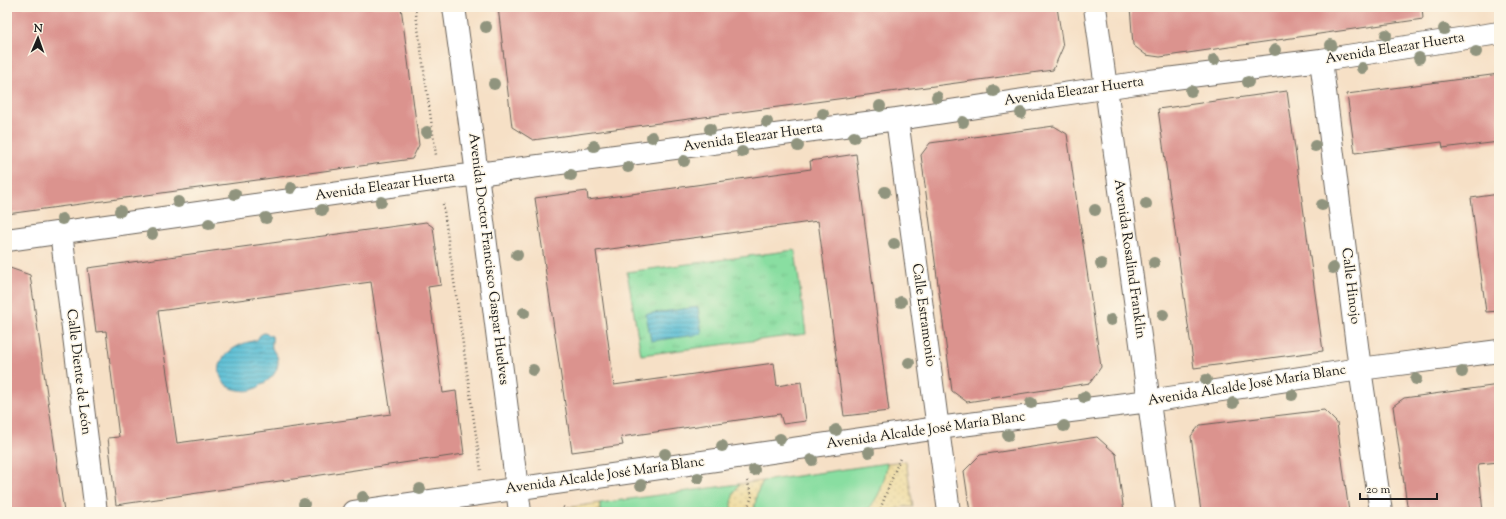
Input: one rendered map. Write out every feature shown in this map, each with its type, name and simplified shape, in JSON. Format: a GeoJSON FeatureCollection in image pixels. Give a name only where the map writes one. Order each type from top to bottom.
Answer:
{"type":"FeatureCollection","features":[{"type":"Feature","properties":{"kind":"street","name":"Avenida Doctor Francisco Gaspar Huelves"},"geometry":{"type":"LineString","coordinates":[[454,7],[478,174],[520,512]]}},
{"type":"Feature","properties":{"kind":"street","name":"Avenida Rosalind Franklin"},"geometry":{"type":"LineString","coordinates":[[1095,7],[1164,512]]}},
{"type":"Feature","properties":{"kind":"street","name":"Avenida Eleazar Huerta"},"geometry":{"type":"LineString","coordinates":[[7,240],[478,174],[897,119],[1105,88],[1321,60],[1499,33]]}},
{"type":"Feature","properties":{"kind":"street","name":"Calle Hinojo"},"geometry":{"type":"LineString","coordinates":[[1321,60],[1360,369],[1381,512]]}},
{"type":"Feature","properties":{"kind":"street","name":"Calle Estramonio"},"geometry":{"type":"LineString","coordinates":[[897,119],[949,512]]}},
{"type":"Feature","properties":{"kind":"street","name":"Calle Diente de León"},"geometry":{"type":"LineString","coordinates":[[61,232],[96,512]]}},
{"type":"Feature","properties":{"kind":"street","name":"Avenida Alcalde José María Blanc"},"geometry":{"type":"LineString","coordinates":[[354,512],[938,428],[1149,401],[1360,369],[1499,351]]}},
{"type":"Feature","properties":{"kind":"path"},"geometry":{"type":"LineString","coordinates":[[415,7],[437,161]]}},
{"type":"Feature","properties":{"kind":"path"},"geometry":{"type":"LineString","coordinates":[[442,197],[481,474]]}},
{"type":"Feature","properties":{"kind":"path"},"geometry":{"type":"LineString","coordinates":[[879,512],[901,455]]}},
{"type":"Feature","properties":{"kind":"path"},"geometry":{"type":"LineString","coordinates":[[746,477],[752,496],[746,512]]}},
{"type":"Feature","properties":{"kind":"path"},"geometry":{"type":"LineString","coordinates":[[559,505],[572,512]]}},
{"type":"Feature","properties":{"kind":"green space"},"geometry":{"type":"Polygon","coordinates":[[[795,250],[806,334],[641,355],[627,272],[795,250]]]}},
{"type":"Feature","properties":{"kind":"green space"},"geometry":{"type":"Polygon","coordinates":[[[887,463],[881,489],[871,507],[866,512],[754,512],[757,493],[763,481],[887,463]]]}},
{"type":"Feature","properties":{"kind":"green space"},"geometry":{"type":"Polygon","coordinates":[[[739,484],[733,495],[731,512],[600,512],[600,503],[739,484]]]}},
{"type":"Feature","properties":{"kind":"sand"},"geometry":{"type":"Polygon","coordinates":[[[906,461],[913,507],[902,507],[888,512],[866,512],[880,489],[887,463],[906,461]]]}},
{"type":"Feature","properties":{"kind":"sand"},"geometry":{"type":"Polygon","coordinates":[[[763,481],[757,493],[754,512],[731,512],[732,497],[739,484],[763,481]]]}},
{"type":"Feature","properties":{"kind":"sand"},"geometry":{"type":"Polygon","coordinates":[[[600,503],[600,512],[565,512],[565,508],[600,503]]]}},
{"type":"Feature","properties":{"kind":"water"},"geometry":{"type":"Polygon","coordinates":[[[698,307],[702,334],[651,341],[646,314],[698,307]]]}},
{"type":"Feature","properties":{"kind":"water"},"geometry":{"type":"Polygon","coordinates":[[[264,333],[272,336],[272,348],[278,359],[277,368],[272,377],[252,390],[239,390],[226,385],[220,375],[221,363],[224,357],[239,346],[257,340],[260,335],[264,333]]]}},
{"type":"Feature","properties":{"kind":"building"},"geometry":{"type":"Polygon","coordinates":[[[7,7],[401,7],[419,145],[412,159],[7,214],[7,7]]]}},
{"type":"Feature","properties":{"kind":"building"},"geometry":{"type":"Polygon","coordinates":[[[498,7],[1057,7],[1063,47],[1053,70],[533,140],[512,127],[498,7]]]}},
{"type":"Feature","properties":{"kind":"building"},"geometry":{"type":"Polygon","coordinates":[[[1130,7],[1422,7],[1423,19],[1160,57],[1146,55],[1133,45],[1130,7]]]}},
{"type":"Feature","properties":{"kind":"building"},"geometry":{"type":"Polygon","coordinates":[[[1499,74],[1499,142],[1443,148],[1442,142],[1355,153],[1347,94],[1499,74]]]}},
{"type":"Feature","properties":{"kind":"building"},"geometry":{"type":"Polygon","coordinates":[[[1287,91],[1323,351],[1194,368],[1158,109],[1287,91]]]}},
{"type":"Feature","properties":{"kind":"building"},"geometry":{"type":"Polygon","coordinates":[[[1054,126],[1067,134],[1101,367],[1090,383],[967,402],[952,391],[921,155],[930,143],[1054,126]]]}},
{"type":"Feature","properties":{"kind":"building"},"geometry":{"type":"Polygon","coordinates":[[[856,154],[889,411],[844,416],[818,221],[596,251],[614,385],[774,363],[777,386],[801,382],[806,421],[783,424],[780,414],[621,437],[623,445],[572,452],[535,198],[587,191],[588,200],[811,169],[810,161],[856,154]]]}},
{"type":"Feature","properties":{"kind":"building"},"geometry":{"type":"Polygon","coordinates":[[[1499,194],[1499,311],[1486,312],[1471,198],[1499,194]]]}},
{"type":"Feature","properties":{"kind":"building"},"geometry":{"type":"Polygon","coordinates":[[[426,222],[433,227],[441,285],[428,287],[443,393],[456,391],[464,454],[116,505],[108,438],[119,437],[106,331],[96,332],[88,268],[426,222]],[[371,282],[158,311],[177,443],[391,414],[371,282]]]}},
{"type":"Feature","properties":{"kind":"building"},"geometry":{"type":"Polygon","coordinates":[[[7,267],[30,275],[64,512],[7,512],[7,267]]]}},
{"type":"Feature","properties":{"kind":"building"},"geometry":{"type":"Polygon","coordinates":[[[1499,385],[1499,462],[1478,464],[1483,512],[1408,512],[1393,406],[1404,398],[1499,385]]]}},
{"type":"Feature","properties":{"kind":"building"},"geometry":{"type":"Polygon","coordinates":[[[1324,410],[1337,423],[1349,512],[1201,512],[1191,436],[1200,425],[1324,410]]]}},
{"type":"Feature","properties":{"kind":"building"},"geometry":{"type":"Polygon","coordinates":[[[1097,437],[1116,454],[1124,512],[970,512],[964,471],[980,455],[1097,437]]]}}]}
